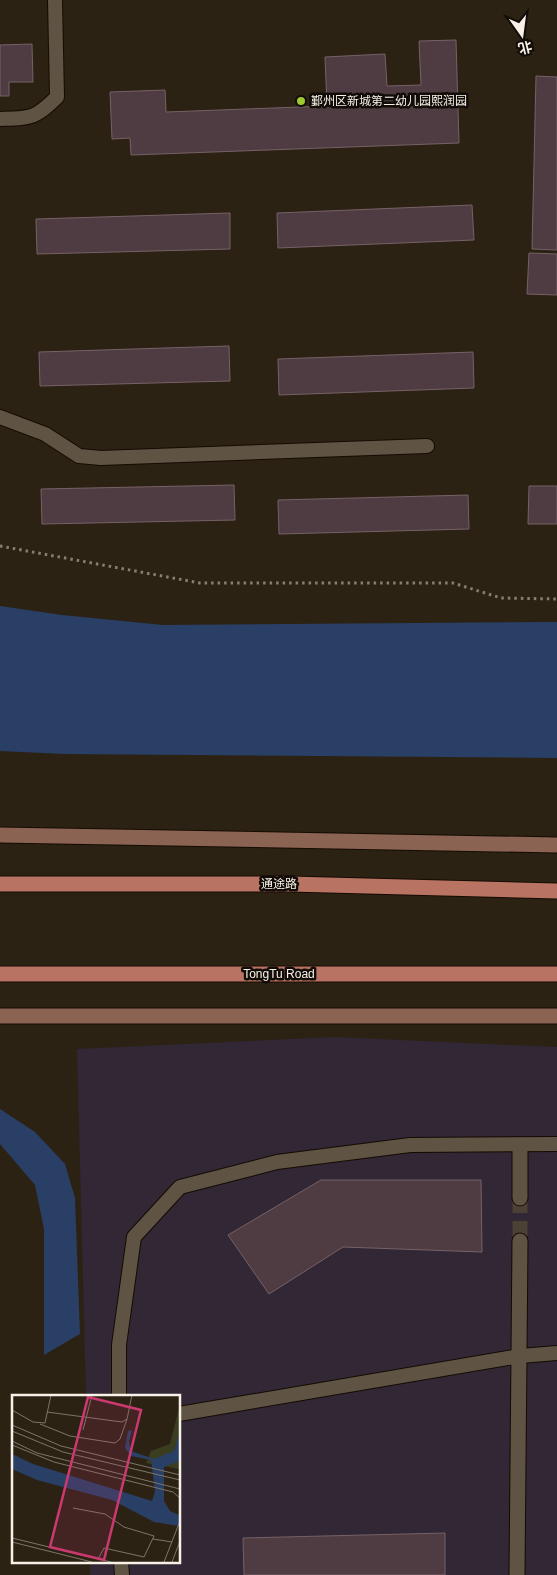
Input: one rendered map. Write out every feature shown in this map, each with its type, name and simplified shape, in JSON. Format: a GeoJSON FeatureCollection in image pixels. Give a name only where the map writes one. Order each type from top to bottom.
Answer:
{"type":"FeatureCollection","features":[{"type":"Feature","properties":{"kind":"main road"},"geometry":{"type":"LineString","coordinates":[[0,835],[557,845]]}},
{"type":"Feature","properties":{"kind":"main road","name":"通途路"},"geometry":{"type":"LineString","coordinates":[[0,884],[290,884],[557,891]]}},
{"type":"Feature","properties":{"kind":"main road","name":"TongTu Road"},"geometry":{"type":"LineString","coordinates":[[0,974],[557,974]]}},
{"type":"Feature","properties":{"kind":"main road"},"geometry":{"type":"LineString","coordinates":[[0,1016],[557,1016]]}},
{"type":"Feature","properties":{"kind":"street"},"geometry":{"type":"LineString","coordinates":[[520,1145],[520,1198]]}},
{"type":"Feature","properties":{"kind":"street"},"geometry":{"type":"LineString","coordinates":[[517,1575],[520,1241]]}},
{"type":"Feature","properties":{"kind":"lane"},"geometry":{"type":"LineString","coordinates":[[0,119],[29,118],[43,112],[57,97],[55,0]]}},
{"type":"Feature","properties":{"kind":"lane"},"geometry":{"type":"LineString","coordinates":[[0,417],[45,434],[79,456],[101,458],[427,446]]}},
{"type":"Feature","properties":{"kind":"lane"},"geometry":{"type":"LineString","coordinates":[[119,1395],[119,1345],[134,1237],[180,1187],[277,1162],[410,1145],[557,1144]]}},
{"type":"Feature","properties":{"kind":"lane"},"geometry":{"type":"LineString","coordinates":[[180,1414],[520,1356],[557,1353]]}},
{"type":"Feature","properties":{"kind":"lane"},"geometry":{"type":"LineString","coordinates":[[121,1562],[122,1575]]}},
{"type":"Feature","properties":{"kind":"path"},"geometry":{"type":"LineString","coordinates":[[0,546],[200,584],[453,582],[501,598],[557,599]]}},
{"type":"Feature","properties":{"kind":"shaded area"},"geometry":{"type":"Polygon","coordinates":[[[334,1037],[557,1047],[557,1575],[90,1575],[90,1562],[180,1562],[180,1395],[86,1395],[77,1049],[334,1037]]]}},
{"type":"Feature","properties":{"kind":"water"},"geometry":{"type":"Polygon","coordinates":[[[0,606],[62,615],[163,625],[557,622],[557,758],[65,754],[0,751],[0,606]]]}},
{"type":"Feature","properties":{"kind":"water"},"geometry":{"type":"Polygon","coordinates":[[[0,1109],[35,1132],[65,1164],[75,1198],[80,1334],[44,1355],[44,1229],[35,1185],[0,1144],[0,1109]]]}},
{"type":"Feature","properties":{"kind":"building"},"geometry":{"type":"Polygon","coordinates":[[[456,40],[459,143],[131,155],[130,138],[112,139],[110,92],[165,90],[166,112],[327,106],[325,57],[385,54],[387,86],[421,85],[419,41],[456,40]]]}},
{"type":"Feature","properties":{"kind":"building"},"geometry":{"type":"Polygon","coordinates":[[[32,44],[33,82],[9,82],[9,96],[0,96],[0,45],[32,44]]]}},
{"type":"Feature","properties":{"kind":"building"},"geometry":{"type":"Polygon","coordinates":[[[536,76],[557,77],[557,250],[532,249],[536,76]]]}},
{"type":"Feature","properties":{"kind":"building"},"geometry":{"type":"Polygon","coordinates":[[[472,205],[474,240],[278,248],[277,213],[472,205]]]}},
{"type":"Feature","properties":{"kind":"building"},"geometry":{"type":"Polygon","coordinates":[[[230,213],[230,249],[37,254],[36,219],[230,213]]]}},
{"type":"Feature","properties":{"kind":"building"},"geometry":{"type":"Polygon","coordinates":[[[529,253],[557,254],[557,295],[527,294],[529,253]]]}},
{"type":"Feature","properties":{"kind":"building"},"geometry":{"type":"Polygon","coordinates":[[[229,346],[230,381],[40,386],[39,352],[229,346]]]}},
{"type":"Feature","properties":{"kind":"building"},"geometry":{"type":"Polygon","coordinates":[[[473,352],[474,388],[279,395],[278,359],[473,352]]]}},
{"type":"Feature","properties":{"kind":"building"},"geometry":{"type":"Polygon","coordinates":[[[234,485],[235,520],[42,524],[41,489],[234,485]]]}},
{"type":"Feature","properties":{"kind":"building"},"geometry":{"type":"Polygon","coordinates":[[[529,486],[557,486],[557,524],[528,524],[529,486]]]}},
{"type":"Feature","properties":{"kind":"building"},"geometry":{"type":"Polygon","coordinates":[[[468,495],[469,529],[279,534],[278,500],[468,495]]]}},
{"type":"Feature","properties":{"kind":"building"},"geometry":{"type":"Polygon","coordinates":[[[321,1180],[481,1180],[482,1252],[343,1247],[269,1294],[228,1235],[321,1180]]]}},
{"type":"Feature","properties":{"kind":"building"},"geometry":{"type":"Polygon","coordinates":[[[445,1533],[445,1575],[244,1575],[243,1538],[445,1533]]]}},
{"type":"Feature","properties":{"kind":"tunnel"},"geometry":{"type":"LineString","coordinates":[[520,1198],[520,1241]]}},
{"type":"Feature","properties":{"kind":"place","name":"鄞州区新城第二幼儿园熙润园"},"geometry":{"type":"Point","coordinates":[301,101]}}]}
